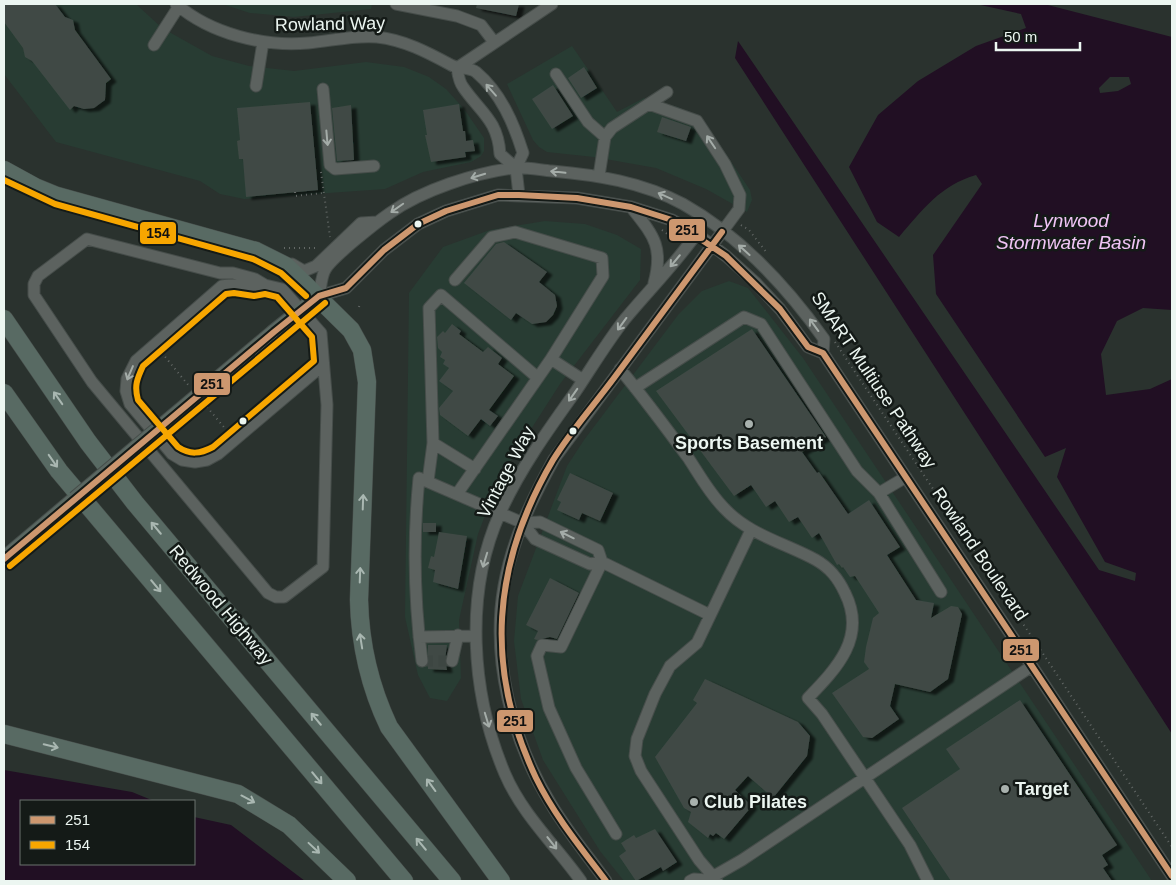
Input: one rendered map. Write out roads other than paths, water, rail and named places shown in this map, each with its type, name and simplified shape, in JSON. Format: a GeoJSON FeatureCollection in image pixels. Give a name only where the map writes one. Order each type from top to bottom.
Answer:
{"type":"FeatureCollection","features":[{"type":"Feature","properties":{"kind":"highway"},"geometry":{"type":"LineString","coordinates":[[4,170],[35,187],[57,196],[256,251],[278,255],[351,330],[362,350],[367,382],[359,600],[360,634],[376,699],[389,726],[501,881]]}},
{"type":"Feature","properties":{"kind":"highway","name":"Redwood Highway"},"geometry":{"type":"LineString","coordinates":[[4,319],[83,434],[135,503],[452,881]]}},
{"type":"Feature","properties":{"kind":"highway"},"geometry":{"type":"LineString","coordinates":[[4,394],[59,471],[404,881]]}},
{"type":"Feature","properties":{"kind":"highway"},"geometry":{"type":"LineString","coordinates":[[4,734],[238,794],[289,826],[347,881]]}},
{"type":"Feature","properties":{"kind":"main road","name":"Rowland Boulevard"},"geometry":{"type":"LineString","coordinates":[[4,559],[319,296]]}},
{"type":"Feature","properties":{"kind":"street"},"geometry":{"type":"LineString","coordinates":[[396,4],[457,16],[481,25],[494,42]]}},
{"type":"Feature","properties":{"kind":"street"},"geometry":{"type":"LineString","coordinates":[[516,168],[500,154],[499,139],[494,126],[484,110],[462,85],[457,68],[552,4]]}},
{"type":"Feature","properties":{"kind":"street"},"geometry":{"type":"LineString","coordinates":[[154,45],[178,5]]}},
{"type":"Feature","properties":{"kind":"street","name":"Rowland Way"},"geometry":{"type":"LineString","coordinates":[[178,5],[218,28],[263,42],[300,43],[350,37],[377,37],[414,45],[457,68],[474,71],[499,99],[514,125],[523,153],[516,168],[520,195]]}},
{"type":"Feature","properties":{"kind":"street"},"geometry":{"type":"LineString","coordinates":[[256,86],[263,42]]}},
{"type":"Feature","properties":{"kind":"street"},"geometry":{"type":"LineString","coordinates":[[556,74],[588,122],[605,137]]}},
{"type":"Feature","properties":{"kind":"street"},"geometry":{"type":"LineString","coordinates":[[323,89],[330,165],[336,169],[374,166]]}},
{"type":"Feature","properties":{"kind":"street"},"geometry":{"type":"LineString","coordinates":[[599,176],[605,137],[612,128],[667,92]]}},
{"type":"Feature","properties":{"kind":"street","name":"Vintage Way"},"geometry":{"type":"LineString","coordinates":[[606,881],[550,804],[524,752],[509,703],[501,646],[504,587],[513,549],[523,523],[534,496],[554,459],[722,232],[740,203],[740,195],[726,164],[696,121],[649,104]]}},
{"type":"Feature","properties":{"kind":"street","name":"Rowland Boulevard"},"geometry":{"type":"LineString","coordinates":[[823,353],[824,339],[796,300],[766,270],[722,232],[683,204],[644,187],[599,176],[516,168],[492,172],[405,202],[377,222],[325,269],[319,296],[346,288],[384,250],[418,224],[446,210],[490,198],[520,195],[577,198],[631,207],[672,220],[697,234],[755,282],[780,309],[808,347],[823,353],[1032,666],[1171,879]]}},
{"type":"Feature","properties":{"kind":"street"},"geometry":{"type":"LineString","coordinates":[[631,207],[653,235],[658,250],[658,268],[653,287]]}},
{"type":"Feature","properties":{"kind":"street","name":"Vintage Way"},"geometry":{"type":"LineString","coordinates":[[581,881],[522,805],[505,775],[481,701],[476,636],[482,572],[500,513],[532,452],[624,321],[706,221]]}},
{"type":"Feature","properties":{"kind":"street"},"geometry":{"type":"LineString","coordinates":[[278,255],[304,271],[316,266],[361,223],[377,222]]}},
{"type":"Feature","properties":{"kind":"street"},"geometry":{"type":"LineString","coordinates":[[455,280],[492,237],[515,232],[602,258],[603,276],[551,359],[457,494]]}},
{"type":"Feature","properties":{"kind":"street"},"geometry":{"type":"LineString","coordinates":[[88,239],[220,273],[233,273],[255,279],[265,285],[282,289],[322,333],[327,405],[323,567],[284,598],[276,598],[268,593],[92,382],[34,295],[34,284],[38,276],[88,239]]}},
{"type":"Feature","properties":{"kind":"street"},"geometry":{"type":"LineString","coordinates":[[265,285],[254,287],[234,284],[222,286],[136,361],[127,379],[126,391],[130,404],[172,454],[182,460],[195,462],[207,460],[218,454],[323,364]]}},
{"type":"Feature","properties":{"kind":"street"},"geometry":{"type":"LineString","coordinates":[[428,482],[433,443],[429,308],[441,295],[538,378]]}},
{"type":"Feature","properties":{"kind":"street"},"geometry":{"type":"LineString","coordinates":[[634,388],[744,317],[761,324],[857,471],[880,493],[941,592]]}},
{"type":"Feature","properties":{"kind":"street"},"geometry":{"type":"LineString","coordinates":[[551,359],[584,380]]}},
{"type":"Feature","properties":{"kind":"street"},"geometry":{"type":"LineString","coordinates":[[620,369],[723,508],[751,530],[830,569],[847,596],[853,615],[853,631],[843,658],[833,672],[808,698],[822,714],[910,845],[928,881]]}},
{"type":"Feature","properties":{"kind":"street"},"geometry":{"type":"LineString","coordinates":[[433,443],[475,469]]}},
{"type":"Feature","properties":{"kind":"street"},"geometry":{"type":"LineString","coordinates":[[880,493],[906,477]]}},
{"type":"Feature","properties":{"kind":"street"},"geometry":{"type":"LineString","coordinates":[[422,661],[416,611],[415,522],[419,478],[523,523],[540,522],[598,550],[602,562],[561,647],[542,645],[537,656],[549,708],[576,768],[616,834]]}},
{"type":"Feature","properties":{"kind":"street"},"geometry":{"type":"LineString","coordinates":[[523,523],[535,539],[590,564],[602,562],[710,615]]}},
{"type":"Feature","properties":{"kind":"street"},"geometry":{"type":"LineString","coordinates":[[711,880],[641,771],[634,756],[637,739],[670,666],[696,643],[751,530]]}},
{"type":"Feature","properties":{"kind":"street"},"geometry":{"type":"LineString","coordinates":[[452,661],[458,636]]}},
{"type":"Feature","properties":{"kind":"street"},"geometry":{"type":"LineString","coordinates":[[419,637],[476,636]]}},
{"type":"Feature","properties":{"kind":"street"},"geometry":{"type":"LineString","coordinates":[[690,881],[694,879],[711,880],[1032,666]]}},
{"type":"Feature","properties":{"kind":"water","name":"Lynwood Stormwater Basin"},"geometry":{"type":"Polygon","coordinates":[[[976,4],[1044,4],[1172,37],[1172,310],[1143,308],[1117,321],[1101,354],[1106,395],[1150,389],[1172,379],[1172,734],[735,58],[738,41],[1099,570],[1135,581],[1136,573],[1105,562],[1057,477],[1066,448],[1045,457],[936,294],[933,255],[982,184],[976,175],[953,185],[933,199],[899,237],[877,222],[849,167],[878,115],[918,81],[976,46],[1026,28],[1021,14],[976,4]],[[1110,77],[1099,88],[1100,93],[1118,91],[1131,84],[1129,77],[1110,77]]]}},
{"type":"Feature","properties":{"kind":"water"},"geometry":{"type":"Polygon","coordinates":[[[4,770],[132,792],[152,800],[20,800],[20,865],[195,865],[195,817],[231,825],[305,881],[4,881],[4,770]]]}},
{"type":"Feature","properties":{"kind":"tunnel"},"geometry":{"type":"LineString","coordinates":[[422,661],[452,661]]}},
{"type":"Feature","properties":{"kind":"place","name":"Sports Basement"},"geometry":{"type":"Point","coordinates":[749,424]}},
{"type":"Feature","properties":{"kind":"place","name":"Target"},"geometry":{"type":"Point","coordinates":[1005,789]}},
{"type":"Feature","properties":{"kind":"place","name":"Club Pilates"},"geometry":{"type":"Point","coordinates":[694,802]}}]}
